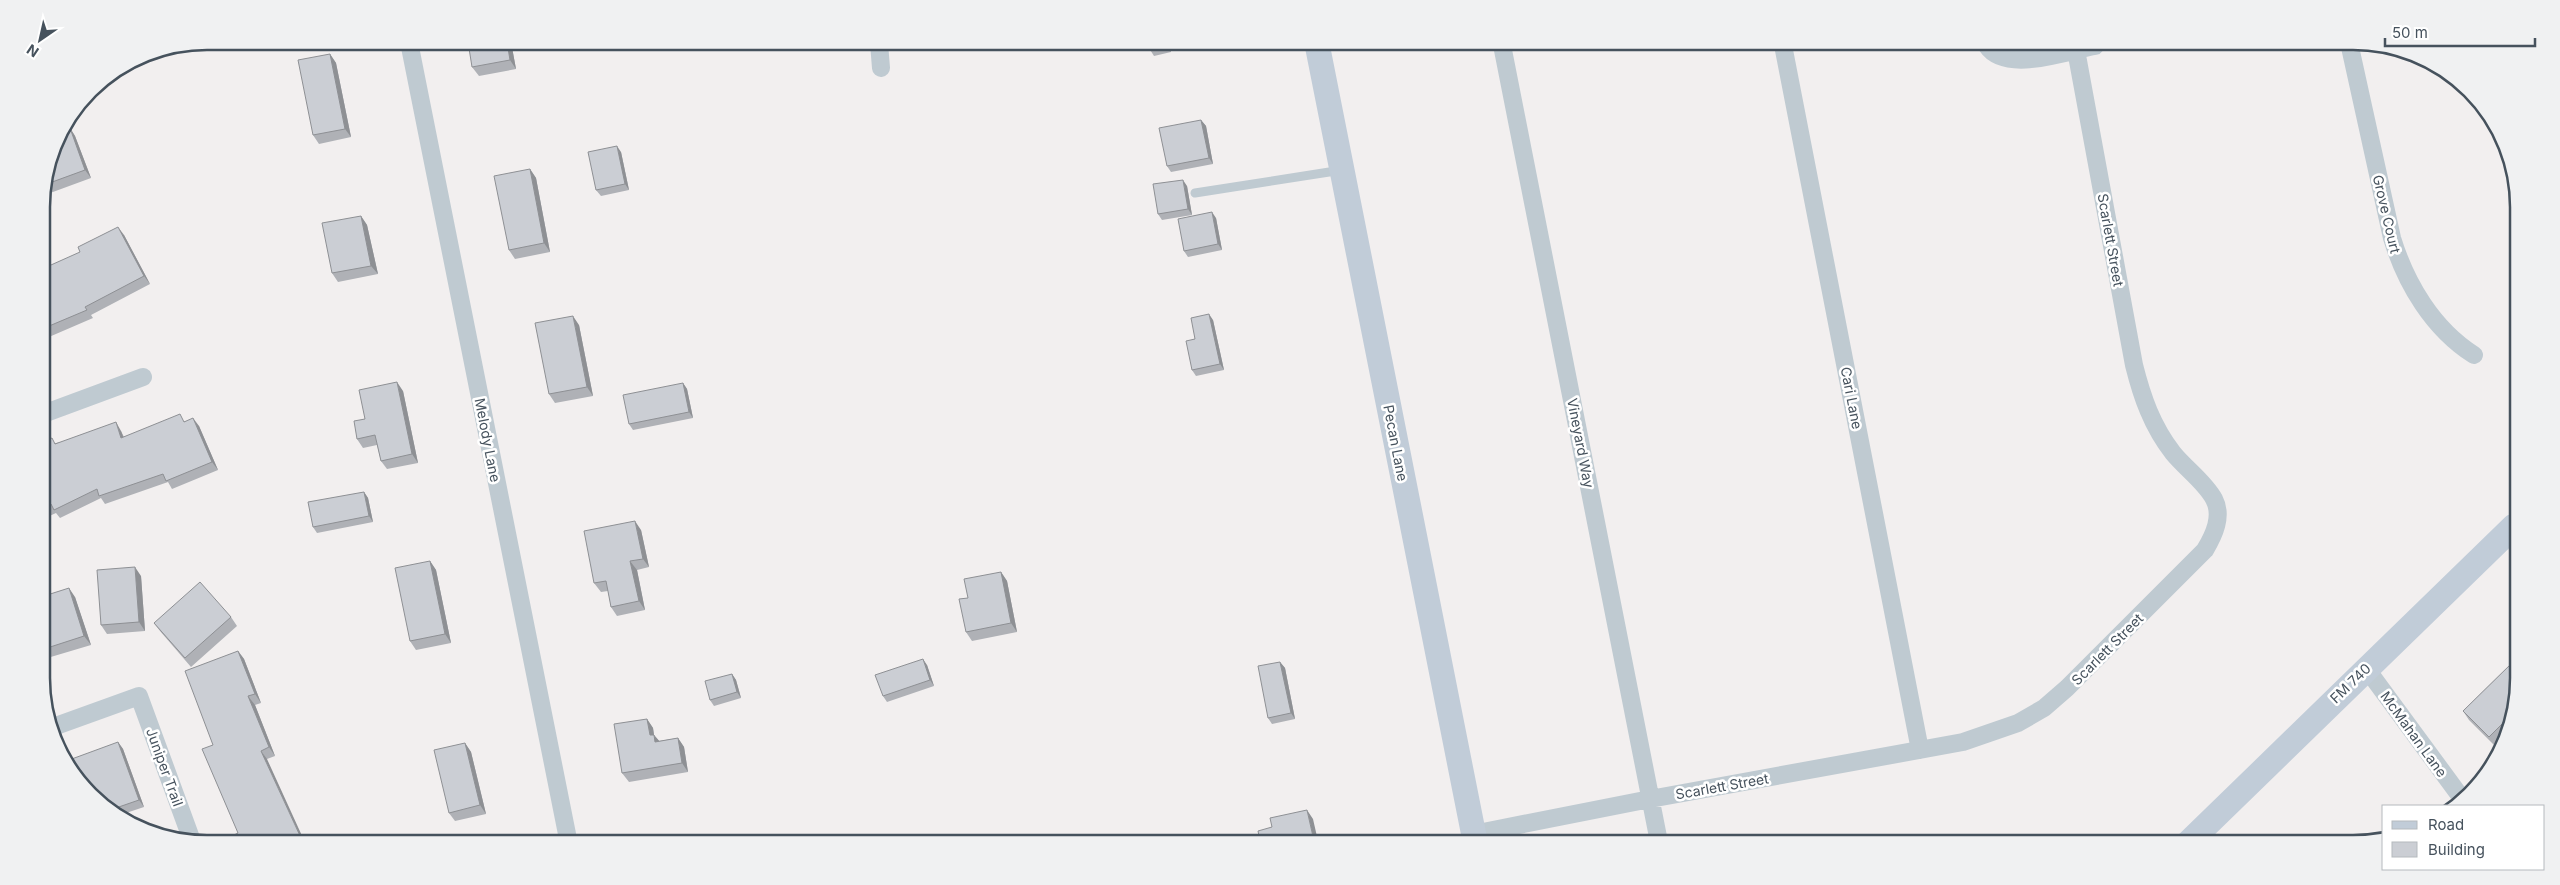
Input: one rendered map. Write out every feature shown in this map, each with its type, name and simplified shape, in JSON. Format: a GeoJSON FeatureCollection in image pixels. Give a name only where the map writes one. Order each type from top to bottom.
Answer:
{"type":"FeatureCollection","features":[{"type":"Feature","properties":{"kind":"street","name":"Melody Lane"},"geometry":{"type":"LineString","coordinates":[[411,50],[567,835]]}},
{"type":"Feature","properties":{"kind":"street"},"geometry":{"type":"LineString","coordinates":[[880,50],[881,68]]}},
{"type":"Feature","properties":{"kind":"street","name":"Pecan Lane"},"geometry":{"type":"LineString","coordinates":[[1318,50],[1473,835]]}},
{"type":"Feature","properties":{"kind":"street","name":"Vineyard Way"},"geometry":{"type":"LineString","coordinates":[[1503,50],[1658,835]]}},
{"type":"Feature","properties":{"kind":"street","name":"Cari Lane"},"geometry":{"type":"LineString","coordinates":[[1785,50],[1920,750]]}},
{"type":"Feature","properties":{"kind":"street"},"geometry":{"type":"LineString","coordinates":[[1991,50],[1996,56],[2018,61],[2076,50]]}},
{"type":"Feature","properties":{"kind":"street","name":"Scarlett Street"},"geometry":{"type":"LineString","coordinates":[[1488,835],[1650,799],[1962,742],[1996,732],[2018,723],[2044,708],[2067,688],[2206,550],[2214,534],[2218,512],[2214,499],[2173,452],[2155,426],[2142,399],[2134,365],[2076,50]]}},
{"type":"Feature","properties":{"kind":"street","name":"Grove Court"},"geometry":{"type":"LineString","coordinates":[[2351,50],[2399,262],[2422,302],[2445,334],[2474,355]]}},
{"type":"Feature","properties":{"kind":"street"},"geometry":{"type":"LineString","coordinates":[[50,411],[143,377]]}},
{"type":"Feature","properties":{"kind":"street","name":"FM 740"},"geometry":{"type":"LineString","coordinates":[[2196,835],[2510,530]]}},
{"type":"Feature","properties":{"kind":"street","name":"McMahan Lane"},"geometry":{"type":"LineString","coordinates":[[2366,668],[2459,794]]}},
{"type":"Feature","properties":{"kind":"street","name":"Juniper Trail"},"geometry":{"type":"LineString","coordinates":[[57,725],[139,696],[190,834]]}},
{"type":"Feature","properties":{"kind":"lane"},"geometry":{"type":"LineString","coordinates":[[1195,193],[1342,170]]}},
{"type":"Feature","properties":{"kind":"building"},"geometry":{"type":"Polygon","coordinates":[[[469,50],[508,50],[510,60],[472,67],[469,50]]]}},
{"type":"Feature","properties":{"kind":"building"},"geometry":{"type":"Polygon","coordinates":[[[330,54],[345,129],[313,135],[298,60],[330,54]]]}},
{"type":"Feature","properties":{"kind":"building"},"geometry":{"type":"Polygon","coordinates":[[[1201,120],[1209,158],[1167,166],[1159,128],[1201,120]]]}},
{"type":"Feature","properties":{"kind":"building"},"geometry":{"type":"Polygon","coordinates":[[[70,129],[85,170],[52,182],[55,166],[70,129]]]}},
{"type":"Feature","properties":{"kind":"building"},"geometry":{"type":"Polygon","coordinates":[[[617,146],[625,184],[596,190],[588,152],[617,146]]]}},
{"type":"Feature","properties":{"kind":"building"},"geometry":{"type":"Polygon","coordinates":[[[530,169],[544,243],[509,250],[494,176],[530,169]]]}},
{"type":"Feature","properties":{"kind":"building"},"geometry":{"type":"Polygon","coordinates":[[[1183,180],[1188,209],[1158,214],[1153,184],[1183,180]]]}},
{"type":"Feature","properties":{"kind":"building"},"geometry":{"type":"Polygon","coordinates":[[[1212,212],[1218,244],[1184,251],[1178,219],[1212,212]]]}},
{"type":"Feature","properties":{"kind":"building"},"geometry":{"type":"Polygon","coordinates":[[[361,216],[371,266],[332,273],[322,223],[361,216]]]}},
{"type":"Feature","properties":{"kind":"building"},"geometry":{"type":"Polygon","coordinates":[[[118,227],[144,276],[85,307],[87,310],[50,326],[50,265],[80,252],[78,247],[118,227]]]}},
{"type":"Feature","properties":{"kind":"building"},"geometry":{"type":"Polygon","coordinates":[[[1209,314],[1220,364],[1192,370],[1186,341],[1195,339],[1191,318],[1209,314]]]}},
{"type":"Feature","properties":{"kind":"building"},"geometry":{"type":"Polygon","coordinates":[[[573,316],[587,387],[549,394],[535,323],[573,316]]]}},
{"type":"Feature","properties":{"kind":"building"},"geometry":{"type":"Polygon","coordinates":[[[397,382],[412,454],[381,461],[375,435],[357,439],[354,421],[365,419],[359,390],[397,382]]]}},
{"type":"Feature","properties":{"kind":"building"},"geometry":{"type":"Polygon","coordinates":[[[683,383],[689,412],[629,424],[623,395],[683,383]]]}},
{"type":"Feature","properties":{"kind":"building"},"geometry":{"type":"Polygon","coordinates":[[[180,414],[184,422],[193,418],[212,462],[166,481],[163,474],[99,496],[97,489],[54,510],[50,504],[50,439],[52,438],[55,444],[116,422],[121,438],[180,414]]]}},
{"type":"Feature","properties":{"kind":"building"},"geometry":{"type":"Polygon","coordinates":[[[364,492],[369,516],[313,527],[308,502],[364,492]]]}},
{"type":"Feature","properties":{"kind":"building"},"geometry":{"type":"Polygon","coordinates":[[[635,521],[643,559],[630,561],[639,601],[611,607],[606,581],[594,583],[584,531],[635,521]]]}},
{"type":"Feature","properties":{"kind":"building"},"geometry":{"type":"Polygon","coordinates":[[[430,561],[445,634],[410,641],[395,568],[430,561]]]}},
{"type":"Feature","properties":{"kind":"building"},"geometry":{"type":"Polygon","coordinates":[[[135,567],[139,622],[101,625],[97,570],[135,567]]]}},
{"type":"Feature","properties":{"kind":"building"},"geometry":{"type":"Polygon","coordinates":[[[1001,572],[1011,623],[966,632],[959,599],[968,598],[964,579],[1001,572]]]}},
{"type":"Feature","properties":{"kind":"building"},"geometry":{"type":"Polygon","coordinates":[[[200,582],[231,617],[185,658],[154,623],[200,582]]]}},
{"type":"Feature","properties":{"kind":"building"},"geometry":{"type":"Polygon","coordinates":[[[69,588],[84,636],[50,647],[50,594],[69,588]]]}},
{"type":"Feature","properties":{"kind":"building"},"geometry":{"type":"Polygon","coordinates":[[[238,651],[255,694],[248,696],[269,747],[261,751],[300,835],[234,835],[238,833],[202,749],[213,745],[185,671],[238,651]]]}},
{"type":"Feature","properties":{"kind":"building"},"geometry":{"type":"Polygon","coordinates":[[[923,659],[930,680],[883,696],[875,675],[923,659]]]}},
{"type":"Feature","properties":{"kind":"building"},"geometry":{"type":"Polygon","coordinates":[[[1280,662],[1291,713],[1268,718],[1258,666],[1280,662]]]}},
{"type":"Feature","properties":{"kind":"building"},"geometry":{"type":"Polygon","coordinates":[[[2510,665],[2509,698],[2505,719],[2489,737],[2463,711],[2510,665]]]}},
{"type":"Feature","properties":{"kind":"building"},"geometry":{"type":"Polygon","coordinates":[[[732,674],[737,692],[710,700],[705,681],[732,674]]]}},
{"type":"Feature","properties":{"kind":"building"},"geometry":{"type":"Polygon","coordinates":[[[647,719],[650,735],[654,735],[655,742],[678,738],[682,763],[622,773],[614,724],[647,719]]]}},
{"type":"Feature","properties":{"kind":"building"},"geometry":{"type":"Polygon","coordinates":[[[118,742],[139,800],[118,807],[89,782],[73,759],[118,742]]]}},
{"type":"Feature","properties":{"kind":"building"},"geometry":{"type":"Polygon","coordinates":[[[465,743],[480,805],[449,813],[434,750],[465,743]]]}},
{"type":"Feature","properties":{"kind":"building"},"geometry":{"type":"Polygon","coordinates":[[[1307,810],[1313,835],[1259,835],[1258,831],[1272,827],[1270,818],[1307,810]]]}}]}
